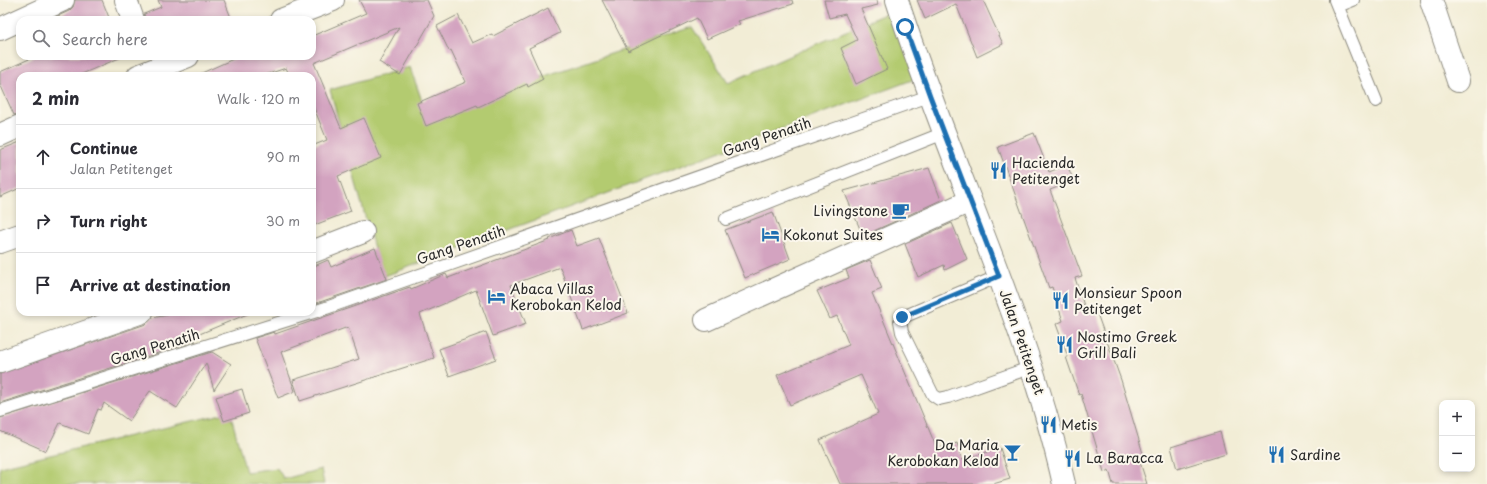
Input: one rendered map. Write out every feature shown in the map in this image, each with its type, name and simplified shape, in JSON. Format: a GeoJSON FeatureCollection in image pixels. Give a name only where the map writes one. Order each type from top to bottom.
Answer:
{"type":"FeatureCollection","features":[{"type":"Feature","properties":{"kind":"street"},"geometry":{"type":"LineString","coordinates":[[28,16],[63,0]]}},
{"type":"Feature","properties":{"kind":"street"},"geometry":{"type":"LineString","coordinates":[[126,0],[132,16]]}},
{"type":"Feature","properties":{"kind":"street"},"geometry":{"type":"LineString","coordinates":[[291,16],[333,0]]}},
{"type":"Feature","properties":{"kind":"street","name":"Jalan Petitenget"},"geometry":{"type":"LineString","coordinates":[[897,0],[930,96],[1032,366],[1064,484]]}},
{"type":"Feature","properties":{"kind":"street"},"geometry":{"type":"LineString","coordinates":[[1431,0],[1458,81]]}},
{"type":"Feature","properties":{"kind":"street"},"geometry":{"type":"LineString","coordinates":[[0,29],[16,22]]}},
{"type":"Feature","properties":{"kind":"street"},"geometry":{"type":"LineString","coordinates":[[148,69],[176,60]]}},
{"type":"Feature","properties":{"kind":"street"},"geometry":{"type":"LineString","coordinates":[[0,135],[16,128]]}},
{"type":"Feature","properties":{"kind":"street"},"geometry":{"type":"LineString","coordinates":[[706,320],[970,201]]}},
{"type":"Feature","properties":{"kind":"street"},"geometry":{"type":"LineString","coordinates":[[316,250],[363,232]]}},
{"type":"Feature","properties":{"kind":"street"},"geometry":{"type":"LineString","coordinates":[[0,242],[16,236]]}},
{"type":"Feature","properties":{"kind":"street"},"geometry":{"type":"LineString","coordinates":[[0,362],[131,316]]}},
{"type":"Feature","properties":{"kind":"lane"},"geometry":{"type":"LineString","coordinates":[[1353,0],[1337,3],[1376,101]]}},
{"type":"Feature","properties":{"kind":"lane","name":"Gang Penatih"},"geometry":{"type":"LineString","coordinates":[[316,311],[930,96]]}},
{"type":"Feature","properties":{"kind":"lane"},"geometry":{"type":"LineString","coordinates":[[726,218],[944,133]]}},
{"type":"Feature","properties":{"kind":"lane"},"geometry":{"type":"LineString","coordinates":[[999,276],[902,317],[900,321],[902,332],[933,395],[939,399],[1032,366]]}},
{"type":"Feature","properties":{"kind":"lane","name":"Gang Penatih"},"geometry":{"type":"LineString","coordinates":[[0,412],[301,316]]}},
{"type":"Feature","properties":{"kind":"green space"},"geometry":{"type":"Polygon","coordinates":[[[903,6],[923,76],[382,277],[330,90],[410,67],[427,115],[692,27],[728,83],[903,6]]]}},
{"type":"Feature","properties":{"kind":"green space"},"geometry":{"type":"Polygon","coordinates":[[[230,412],[246,472],[277,468],[284,479],[321,469],[324,484],[0,484],[0,467],[230,412]]]}},
{"type":"Feature","properties":{"kind":"building"},"geometry":{"type":"Polygon","coordinates":[[[75,0],[102,0],[108,16],[58,16],[69,11],[73,7],[75,0]]]}},
{"type":"Feature","properties":{"kind":"building"},"geometry":{"type":"Polygon","coordinates":[[[158,0],[224,0],[230,16],[144,16],[144,14],[161,7],[158,0]]]}},
{"type":"Feature","properties":{"kind":"building"},"geometry":{"type":"Polygon","coordinates":[[[359,0],[427,0],[434,16],[400,75],[379,62],[399,27],[314,63],[341,128],[364,118],[381,158],[338,176],[351,211],[316,224],[316,144],[327,140],[316,113],[316,72],[288,72],[286,68],[274,72],[204,72],[231,60],[316,60],[316,34],[366,13],[359,0]]]}},
{"type":"Feature","properties":{"kind":"building"},"geometry":{"type":"Polygon","coordinates":[[[602,0],[792,0],[793,4],[738,21],[740,24],[707,39],[697,18],[628,51],[602,0]]]}},
{"type":"Feature","properties":{"kind":"building"},"geometry":{"type":"Polygon","coordinates":[[[824,0],[877,0],[878,5],[861,9],[887,69],[856,84],[841,48],[857,40],[845,14],[829,18],[824,0]]]}},
{"type":"Feature","properties":{"kind":"building"},"geometry":{"type":"Polygon","coordinates":[[[917,0],[983,0],[1003,44],[977,57],[956,4],[925,19],[917,0]]]}},
{"type":"Feature","properties":{"kind":"building"},"geometry":{"type":"Polygon","coordinates":[[[548,8],[560,33],[529,48],[543,79],[528,87],[527,84],[478,107],[477,105],[426,126],[417,103],[466,82],[451,50],[449,51],[437,26],[458,15],[472,43],[492,34],[493,36],[548,8]]]}},
{"type":"Feature","properties":{"kind":"building"},"geometry":{"type":"Polygon","coordinates":[[[27,60],[115,60],[86,72],[16,72],[16,115],[14,115],[0,84],[0,72],[27,60]]]}},
{"type":"Feature","properties":{"kind":"building"},"geometry":{"type":"Polygon","coordinates":[[[1034,133],[1049,172],[1067,165],[1074,181],[1050,190],[1082,276],[1075,278],[1086,312],[1095,308],[1121,380],[1144,457],[1139,459],[1147,484],[1113,484],[1109,470],[1104,472],[1081,394],[1079,395],[1066,357],[1068,357],[1056,324],[1063,321],[1052,287],[1049,288],[998,147],[1034,133]]]}},
{"type":"Feature","properties":{"kind":"building"},"geometry":{"type":"Polygon","coordinates":[[[16,144],[16,190],[0,197],[0,150],[16,144]]]}},
{"type":"Feature","properties":{"kind":"building"},"geometry":{"type":"Polygon","coordinates":[[[929,168],[941,200],[863,236],[844,191],[929,168]]]}},
{"type":"Feature","properties":{"kind":"building"},"geometry":{"type":"Polygon","coordinates":[[[773,212],[790,259],[745,278],[725,230],[773,212]]]}},
{"type":"Feature","properties":{"kind":"building"},"geometry":{"type":"Polygon","coordinates":[[[952,223],[967,259],[945,270],[944,265],[918,277],[905,244],[952,223]]]}},
{"type":"Feature","properties":{"kind":"building"},"geometry":{"type":"Polygon","coordinates":[[[571,230],[577,246],[599,238],[628,313],[583,330],[560,267],[511,285],[526,324],[493,336],[476,290],[420,314],[434,358],[300,401],[293,380],[359,359],[348,327],[281,352],[295,391],[278,398],[255,338],[274,332],[275,334],[410,287],[411,289],[446,274],[448,278],[550,240],[549,239],[571,230]]]}},
{"type":"Feature","properties":{"kind":"building"},"geometry":{"type":"Polygon","coordinates":[[[375,248],[387,279],[316,303],[316,265],[328,260],[331,267],[375,248]]]}},
{"type":"Feature","properties":{"kind":"building"},"geometry":{"type":"Polygon","coordinates":[[[870,260],[882,289],[872,293],[937,449],[957,443],[962,460],[1000,448],[1010,479],[993,484],[840,484],[820,440],[878,414],[861,375],[790,405],[777,375],[849,345],[837,316],[830,319],[817,291],[849,278],[846,270],[870,260]]]}},
{"type":"Feature","properties":{"kind":"building"},"geometry":{"type":"Polygon","coordinates":[[[163,316],[242,316],[190,338],[196,341],[0,403],[0,374],[146,324],[152,318],[163,316]]]}},
{"type":"Feature","properties":{"kind":"building"},"geometry":{"type":"Polygon","coordinates":[[[486,332],[496,359],[449,376],[439,349],[486,332]]]}},
{"type":"Feature","properties":{"kind":"building"},"geometry":{"type":"Polygon","coordinates":[[[212,352],[231,364],[214,390],[206,363],[177,408],[150,391],[129,421],[104,403],[101,410],[98,409],[88,434],[60,423],[46,451],[0,431],[0,418],[212,352]]]}},
{"type":"Feature","properties":{"kind":"building"},"geometry":{"type":"Polygon","coordinates":[[[242,389],[249,413],[224,421],[216,397],[242,389]]]}},
{"type":"Feature","properties":{"kind":"building"},"geometry":{"type":"Polygon","coordinates":[[[1220,432],[1226,454],[1177,469],[1171,447],[1220,432]]]}},
{"type":"Feature","properties":{"kind":"place","name":"Hacienda Petitenget"},"geometry":{"type":"Point","coordinates":[999,171]}},
{"type":"Feature","properties":{"kind":"place","name":"Livingstone"},"geometry":{"type":"Point","coordinates":[901,211]}},
{"type":"Feature","properties":{"kind":"place","name":"Kokonut Suites"},"geometry":{"type":"Point","coordinates":[770,235]}},
{"type":"Feature","properties":{"kind":"place","name":"Abaca Villas Kerobokan Kelod"},"geometry":{"type":"Point","coordinates":[497,297]}},
{"type":"Feature","properties":{"kind":"place","name":"Monsieur Spoon Petitenget"},"geometry":{"type":"Point","coordinates":[1061,301]}},
{"type":"Feature","properties":{"kind":"place","name":"Nostimo Greek Grill Bali"},"geometry":{"type":"Point","coordinates":[1064,345]}},
{"type":"Feature","properties":{"kind":"place","name":"Metis"},"geometry":{"type":"Point","coordinates":[1048,425]}},
{"type":"Feature","properties":{"kind":"place","name":"Da Maria Kerobokan Kelod"},"geometry":{"type":"Point","coordinates":[1012,453]}},
{"type":"Feature","properties":{"kind":"place","name":"Sardine"},"geometry":{"type":"Point","coordinates":[1277,455]}},
{"type":"Feature","properties":{"kind":"place","name":"La Baracca"},"geometry":{"type":"Point","coordinates":[1073,458]}},
{"type":"Feature","properties":{"kind":"route"},"geometry":{"type":"LineString","coordinates":[[902,317],[999,276],[905,27]]}}]}
